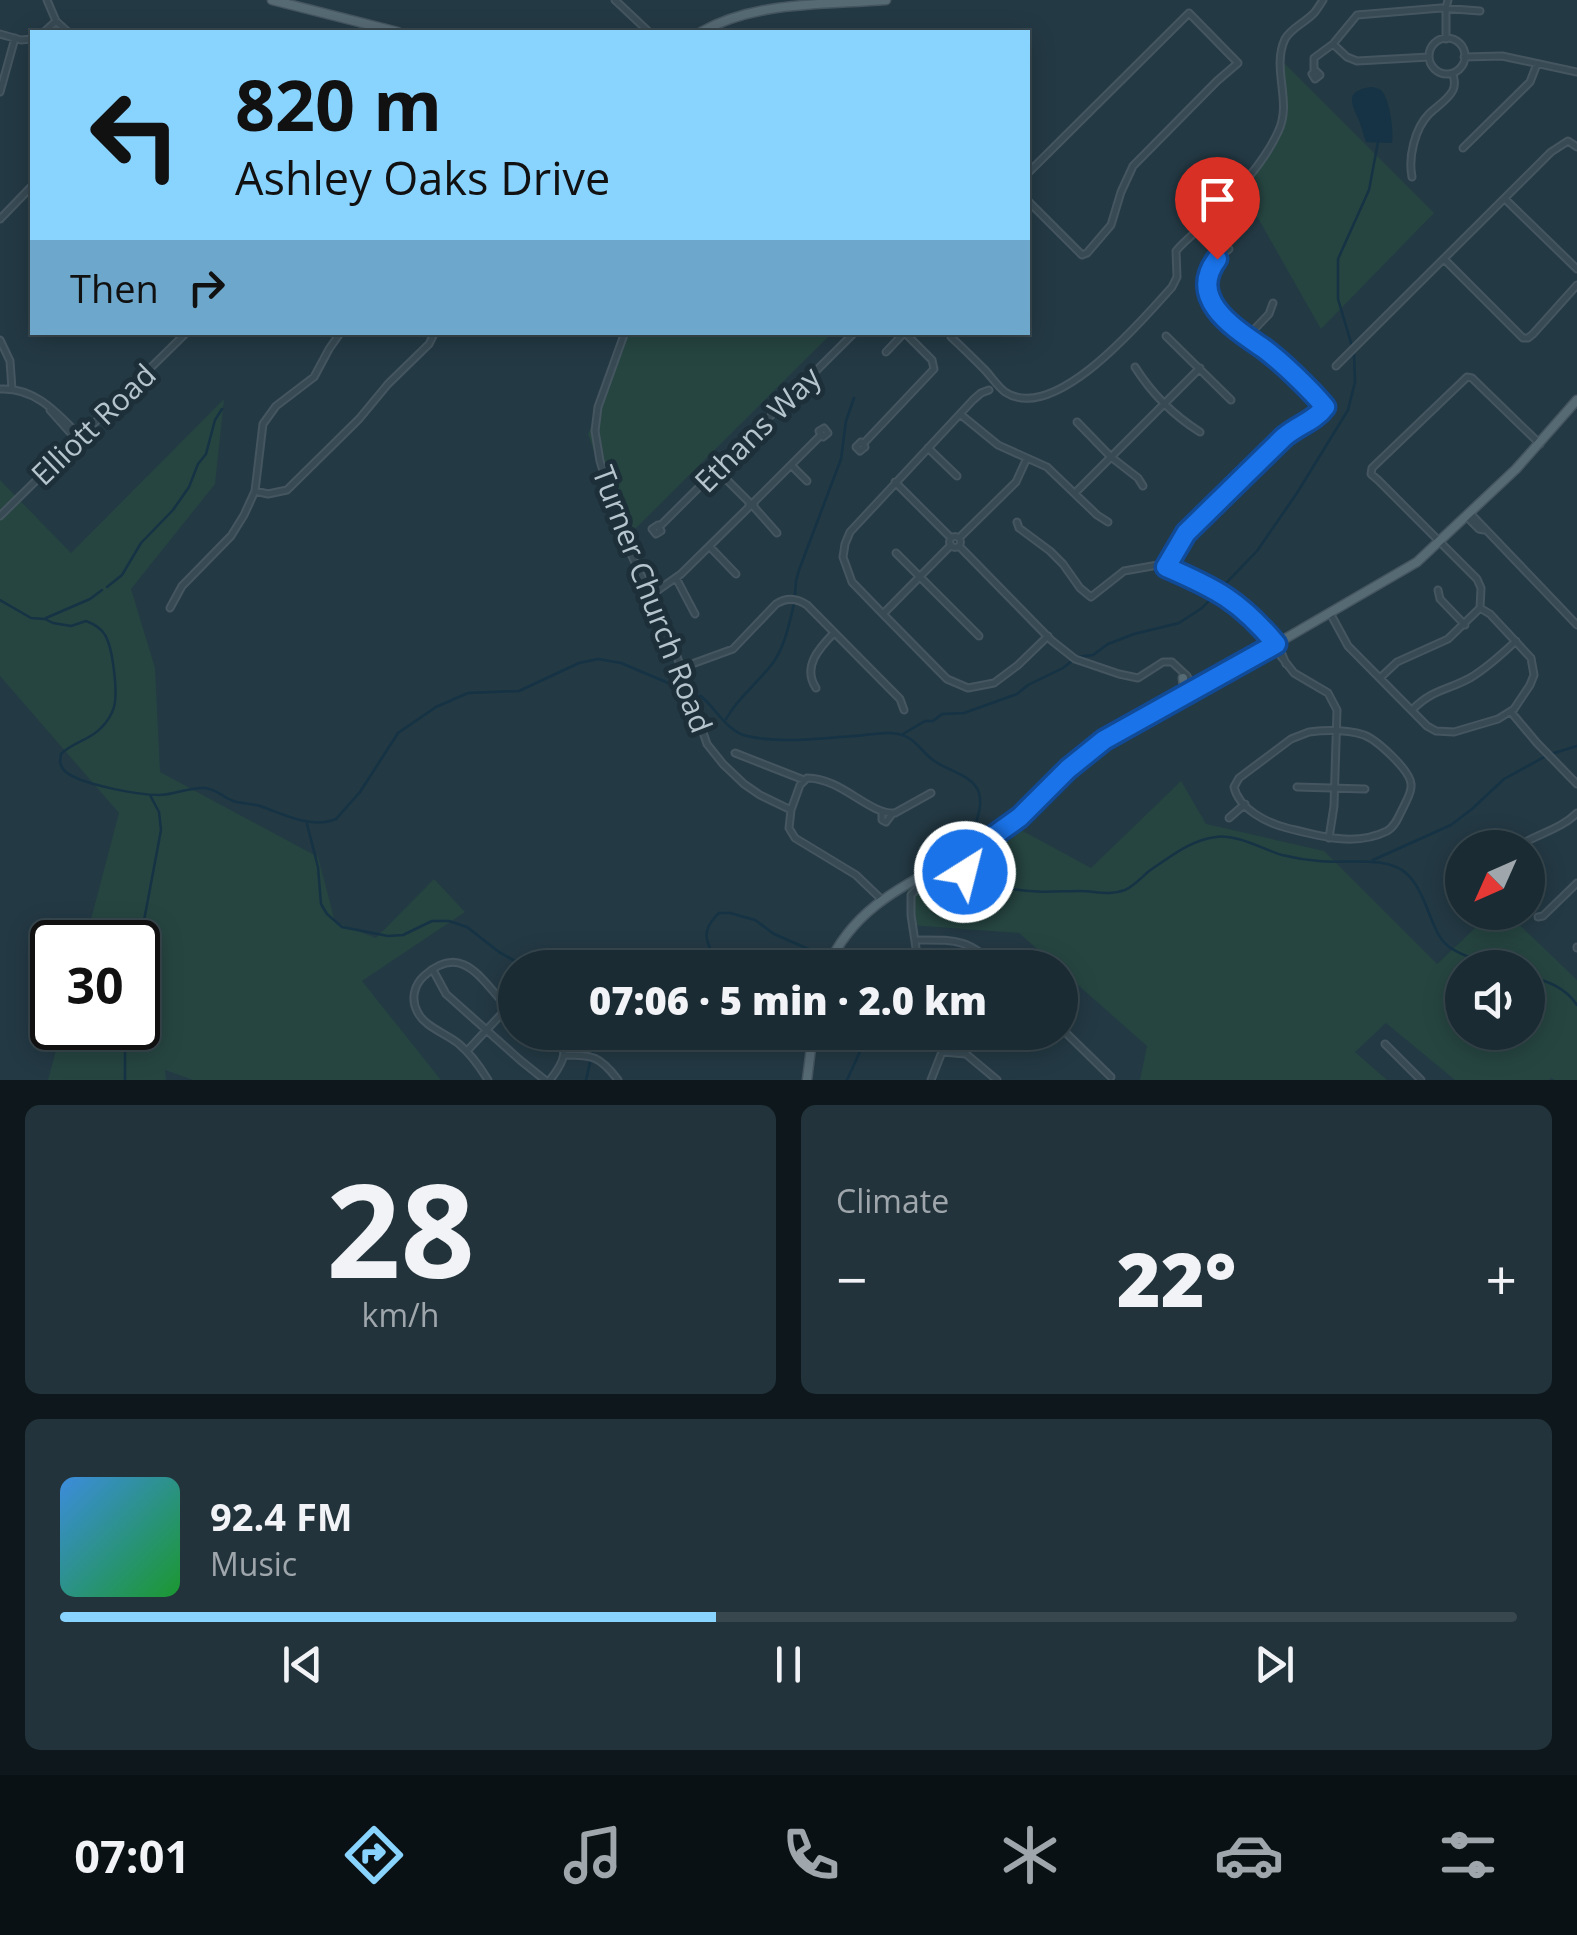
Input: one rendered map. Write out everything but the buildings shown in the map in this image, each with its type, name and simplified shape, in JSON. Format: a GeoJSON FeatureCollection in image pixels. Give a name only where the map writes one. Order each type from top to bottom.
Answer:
{"type":"FeatureCollection","features":[{"type":"Feature","properties":{"kind":"main road"},"geometry":{"type":"LineString","coordinates":[[272,0],[390,30]]}},
{"type":"Feature","properties":{"kind":"main road"},"geometry":{"type":"LineString","coordinates":[[708,30],[748,13],[817,3],[886,0]]}},
{"type":"Feature","properties":{"kind":"main road"},"geometry":{"type":"LineString","coordinates":[[835,950],[854,923],[881,900],[988,840],[1020,817],[1090,750],[1405,570],[1540,444],[1577,400]]}},
{"type":"Feature","properties":{"kind":"main road"},"geometry":{"type":"LineString","coordinates":[[1178,699],[1183,690],[1181,673]]}},
{"type":"Feature","properties":{"kind":"main road"},"geometry":{"type":"LineString","coordinates":[[807,1080],[811,1050]]}},
{"type":"Feature","properties":{"kind":"street"},"geometry":{"type":"LineString","coordinates":[[47,0],[56,21],[66,30]]}},
{"type":"Feature","properties":{"kind":"street"},"geometry":{"type":"LineString","coordinates":[[615,0],[645,30]]}},
{"type":"Feature","properties":{"kind":"street"},"geometry":{"type":"LineString","coordinates":[[1030,171],[1188,13],[1188,0]]}},
{"type":"Feature","properties":{"kind":"street"},"geometry":{"type":"LineString","coordinates":[[950,337],[1004,390],[1016,396],[1046,394],[1093,369],[1172,287],[1177,277],[1176,250],[1265,154],[1284,115],[1280,69],[1284,43],[1323,0]]}},
{"type":"Feature","properties":{"kind":"street"},"geometry":{"type":"LineString","coordinates":[[1445,0],[1446,38]]}},
{"type":"Feature","properties":{"kind":"street"},"geometry":{"type":"LineString","coordinates":[[1314,71],[1314,58],[1333,44],[1357,14],[1446,8],[1480,11]]}},
{"type":"Feature","properties":{"kind":"street"},"geometry":{"type":"LineString","coordinates":[[1030,203],[1082,255],[1107,231],[1133,166],[1238,63],[1188,13]]}},
{"type":"Feature","properties":{"kind":"street"},"geometry":{"type":"LineString","coordinates":[[46,30],[56,21]]}},
{"type":"Feature","properties":{"kind":"street"},"geometry":{"type":"LineString","coordinates":[[0,34],[30,39]]}},
{"type":"Feature","properties":{"kind":"street"},"geometry":{"type":"LineString","coordinates":[[0,92],[14,38]]}},
{"type":"Feature","properties":{"kind":"street"},"geometry":{"type":"LineString","coordinates":[[1446,38],[1458,42],[1464,57],[1460,69],[1446,74],[1437,72],[1429,57],[1433,44],[1446,38]]}},
{"type":"Feature","properties":{"kind":"street"},"geometry":{"type":"LineString","coordinates":[[1333,44],[1347,58],[1357,61],[1429,57]]}},
{"type":"Feature","properties":{"kind":"street"},"geometry":{"type":"LineString","coordinates":[[1464,57],[1502,56],[1577,72]]}},
{"type":"Feature","properties":{"kind":"street"},"geometry":{"type":"LineString","coordinates":[[1463,148],[1530,82],[1537,64]]}},
{"type":"Feature","properties":{"kind":"street"},"geometry":{"type":"LineString","coordinates":[[1412,177],[1417,131],[1453,90],[1453,74]]}},
{"type":"Feature","properties":{"kind":"street"},"geometry":{"type":"LineString","coordinates":[[1418,114],[1423,120]]}},
{"type":"Feature","properties":{"kind":"street"},"geometry":{"type":"LineString","coordinates":[[1336,366],[1557,147],[1568,141],[1577,147]]}},
{"type":"Feature","properties":{"kind":"street"},"geometry":{"type":"LineString","coordinates":[[0,219],[30,188]]}},
{"type":"Feature","properties":{"kind":"street"},"geometry":{"type":"LineString","coordinates":[[1505,198],[1577,268]]}},
{"type":"Feature","properties":{"kind":"street"},"geometry":{"type":"LineString","coordinates":[[1166,567],[1186,533],[1298,425],[1325,408],[1265,349],[1246,338],[1208,297],[1210,268],[1229,249]]}},
{"type":"Feature","properties":{"kind":"street"},"geometry":{"type":"LineString","coordinates":[[1444,260],[1523,338],[1533,334],[1577,285]]}},
{"type":"Feature","properties":{"kind":"street"},"geometry":{"type":"LineString","coordinates":[[1246,338],[1269,314],[1272,304]]}},
{"type":"Feature","properties":{"kind":"street","name":"Elliott Road"},"geometry":{"type":"LineString","coordinates":[[0,516],[183,335]]}},
{"type":"Feature","properties":{"kind":"street"},"geometry":{"type":"LineString","coordinates":[[170,608],[182,586],[231,536],[256,490],[263,424],[276,406],[314,377],[339,335]]}},
{"type":"Feature","properties":{"kind":"street"},"geometry":{"type":"LineString","coordinates":[[256,490],[268,494],[287,490],[430,344],[434,335]]}},
{"type":"Feature","properties":{"kind":"street","name":"Turner Church Road"},"geometry":{"type":"LineString","coordinates":[[624,335],[598,407],[596,445],[624,538],[667,629],[704,738],[723,764],[760,796],[792,810]]}},
{"type":"Feature","properties":{"kind":"street","name":"Ethans Way"},"geometry":{"type":"LineString","coordinates":[[660,526],[852,335]]}},
{"type":"Feature","properties":{"kind":"street"},"geometry":{"type":"LineString","coordinates":[[886,352],[902,335]]}},
{"type":"Feature","properties":{"kind":"street"},"geometry":{"type":"LineString","coordinates":[[864,443],[934,369],[932,360],[906,335]]}},
{"type":"Feature","properties":{"kind":"street"},"geometry":{"type":"LineString","coordinates":[[1166,336],[1231,400]]}},
{"type":"Feature","properties":{"kind":"street"},"geometry":{"type":"LineString","coordinates":[[0,340],[11,364],[12,388]]}},
{"type":"Feature","properties":{"kind":"street"},"geometry":{"type":"LineString","coordinates":[[1135,368],[1164,404],[1200,432]]}},
{"type":"Feature","properties":{"kind":"street"},"geometry":{"type":"LineString","coordinates":[[1075,493],[1200,368]]}},
{"type":"Feature","properties":{"kind":"street"},"geometry":{"type":"LineString","coordinates":[[1380,678],[1398,662],[1434,647],[1465,625],[1480,608],[1481,588],[1440,540],[1372,474],[1372,468],[1467,377],[1540,444]]}},
{"type":"Feature","properties":{"kind":"street"},"geometry":{"type":"LineString","coordinates":[[0,389],[12,388],[34,395],[78,437]]}},
{"type":"Feature","properties":{"kind":"street"},"geometry":{"type":"LineString","coordinates":[[989,390],[960,414],[850,532],[843,557],[852,582],[947,679],[968,688],[994,683],[1048,636]]}},
{"type":"Feature","properties":{"kind":"street"},"geometry":{"type":"LineString","coordinates":[[960,414],[998,445],[1048,467],[1108,522]]}},
{"type":"Feature","properties":{"kind":"street"},"geometry":{"type":"LineString","coordinates":[[1077,422],[1143,486]]}},
{"type":"Feature","properties":{"kind":"street"},"geometry":{"type":"LineString","coordinates":[[649,593],[676,578],[820,436]]}},
{"type":"Feature","properties":{"kind":"street"},"geometry":{"type":"LineString","coordinates":[[928,448],[957,476]]}},
{"type":"Feature","properties":{"kind":"street"},"geometry":{"type":"LineString","coordinates":[[884,614],[1016,482],[1027,458]]}},
{"type":"Feature","properties":{"kind":"street"},"geometry":{"type":"LineString","coordinates":[[791,465],[806,481]]}},
{"type":"Feature","properties":{"kind":"street"},"geometry":{"type":"LineString","coordinates":[[716,470],[778,533]]}},
{"type":"Feature","properties":{"kind":"street"},"geometry":{"type":"LineString","coordinates":[[894,482],[1075,659],[1138,678],[1167,661],[1172,662],[1187,676],[1192,690]]}},
{"type":"Feature","properties":{"kind":"street"},"geometry":{"type":"LineString","coordinates":[[1468,515],[1577,625]]}},
{"type":"Feature","properties":{"kind":"street"},"geometry":{"type":"LineString","coordinates":[[1017,522],[1092,597],[1124,571],[1158,565],[1213,588],[1239,604],[1296,674],[1330,696],[1338,710],[1338,732],[1328,838]]}},
{"type":"Feature","properties":{"kind":"street"},"geometry":{"type":"LineString","coordinates":[[709,546],[736,574]]}},
{"type":"Feature","properties":{"kind":"street"},"geometry":{"type":"LineString","coordinates":[[896,553],[979,636]]}},
{"type":"Feature","properties":{"kind":"street"},"geometry":{"type":"LineString","coordinates":[[676,578],[696,614]]}},
{"type":"Feature","properties":{"kind":"street"},"geometry":{"type":"LineString","coordinates":[[1438,590],[1440,599],[1465,625]]}},
{"type":"Feature","properties":{"kind":"street"},"geometry":{"type":"LineString","coordinates":[[680,666],[733,648],[775,605],[796,600],[804,603],[900,699],[904,710]]}},
{"type":"Feature","properties":{"kind":"street"},"geometry":{"type":"LineString","coordinates":[[1330,613],[1348,646],[1427,726],[1445,732],[1498,719],[1510,712],[1534,674],[1532,658],[1480,608]]}},
{"type":"Feature","properties":{"kind":"street"},"geometry":{"type":"LineString","coordinates":[[816,688],[811,680],[811,666],[819,649],[834,633]]}},
{"type":"Feature","properties":{"kind":"street"},"geometry":{"type":"LineString","coordinates":[[1412,710],[1429,694],[1456,685],[1486,668],[1516,640]]}},
{"type":"Feature","properties":{"kind":"street"},"geometry":{"type":"LineString","coordinates":[[1510,712],[1577,784]]}},
{"type":"Feature","properties":{"kind":"street"},"geometry":{"type":"LineString","coordinates":[[1338,732],[1360,734],[1376,741],[1406,772],[1411,787],[1390,830],[1360,838],[1328,838],[1272,823],[1244,804],[1235,786],[1295,736],[1338,732]]}},
{"type":"Feature","properties":{"kind":"street"},"geometry":{"type":"LineString","coordinates":[[735,753],[804,780],[816,778],[838,786],[882,812],[886,822],[892,814],[931,794]]}},
{"type":"Feature","properties":{"kind":"street"},"geometry":{"type":"LineString","coordinates":[[804,780],[792,810],[790,828],[795,838],[856,875],[881,900]]}},
{"type":"Feature","properties":{"kind":"street"},"geometry":{"type":"LineString","coordinates":[[1297,787],[1365,789]]}},
{"type":"Feature","properties":{"kind":"street"},"geometry":{"type":"LineString","coordinates":[[1229,818],[1244,804]]}},
{"type":"Feature","properties":{"kind":"street"},"geometry":{"type":"LineString","coordinates":[[1545,831],[1561,827],[1577,813]]}},
{"type":"Feature","properties":{"kind":"street"},"geometry":{"type":"LineString","coordinates":[[916,950],[911,895],[940,876],[960,876],[965,872],[960,856]]}},
{"type":"Feature","properties":{"kind":"street"},"geometry":{"type":"LineString","coordinates":[[1545,914],[1577,883]]}},
{"type":"Feature","properties":{"kind":"street"},"geometry":{"type":"LineString","coordinates":[[915,940],[962,942],[977,950]]}},
{"type":"Feature","properties":{"kind":"street"},"geometry":{"type":"LineString","coordinates":[[488,1080],[467,1051],[425,1022],[416,1010],[414,994],[422,978],[452,963],[470,967],[498,998]]}},
{"type":"Feature","properties":{"kind":"street"},"geometry":{"type":"LineString","coordinates":[[432,970],[446,994],[548,1080],[561,1065],[563,1050]]}},
{"type":"Feature","properties":{"kind":"street"},"geometry":{"type":"LineString","coordinates":[[467,1051],[498,1018]]}},
{"type":"Feature","properties":{"kind":"street"},"geometry":{"type":"LineString","coordinates":[[1385,1044],[1421,1080]]}},
{"type":"Feature","properties":{"kind":"street"},"geometry":{"type":"LineString","coordinates":[[1078,1045],[1111,1077]]}},
{"type":"Feature","properties":{"kind":"street"},"geometry":{"type":"LineString","coordinates":[[931,1080],[942,1052],[966,1054],[997,1080]]}},
{"type":"Feature","properties":{"kind":"street"},"geometry":{"type":"LineString","coordinates":[[564,1054],[598,1058],[618,1080]]}},
{"type":"Feature","properties":{"kind":"green space"},"geometry":{"type":"Polygon","coordinates":[[[1277,56],[1434,213],[1321,329],[1238,183],[1270,147],[1282,122],[1284,97],[1277,56]]]}},
{"type":"Feature","properties":{"kind":"green space"},"geometry":{"type":"Polygon","coordinates":[[[626,335],[830,335],[625,539],[588,434],[603,404],[626,335]]]}},
{"type":"Feature","properties":{"kind":"green space"},"geometry":{"type":"Polygon","coordinates":[[[224,399],[215,484],[131,589],[155,668],[160,772],[318,857],[335,922],[376,938],[434,879],[465,912],[362,981],[441,1080],[193,1080],[165,1070],[166,1080],[48,1080],[56,1050],[160,1050],[160,920],[91,920],[119,813],[0,676],[0,480],[71,553],[224,399]]]}},
{"type":"Feature","properties":{"kind":"green space"},"geometry":{"type":"Polygon","coordinates":[[[1181,781],[1206,824],[1324,851],[1437,964],[1445,956],[1445,1050],[1545,1050],[1545,950],[1452,950],[1473,930],[1525,930],[1577,980],[1577,1080],[1455,1080],[1386,1023],[1355,1052],[1387,1080],[1140,1080],[1147,1046],[1078,985],[1078,950],[1038,950],[1019,933],[910,925],[907,887],[992,845],[1012,825],[1091,868],[1181,781]]]}},
{"type":"Feature","properties":{"kind":"water"},"geometry":{"type":"Polygon","coordinates":[[[1372,87],[1381,90],[1387,101],[1392,143],[1366,142],[1354,109],[1355,92],[1372,87]]]}},
{"type":"Feature","properties":{"kind":"waterway"},"geometry":{"type":"LineString","coordinates":[[1352,346],[1338,299],[1338,259],[1369,190],[1378,142]]}},
{"type":"Feature","properties":{"kind":"waterway"},"geometry":{"type":"LineString","coordinates":[[903,734],[942,714],[964,713],[1017,694],[1077,657],[1093,655],[1134,634],[1179,623],[1202,608],[1257,551],[1348,410],[1355,382],[1354,353]]}},
{"type":"Feature","properties":{"kind":"waterway"},"geometry":{"type":"LineString","coordinates":[[795,595],[799,570],[841,459],[846,421],[854,398]]}},
{"type":"Feature","properties":{"kind":"waterway"},"geometry":{"type":"LineString","coordinates":[[107,587],[122,575],[141,543],[189,487],[222,409]]}},
{"type":"Feature","properties":{"kind":"waterway"},"geometry":{"type":"LineString","coordinates":[[46,618],[102,590]]}},
{"type":"Feature","properties":{"kind":"waterway"},"geometry":{"type":"LineString","coordinates":[[0,600],[31,618],[71,626],[86,621],[99,628],[108,641],[115,681],[114,707],[97,732],[61,754],[63,769],[108,788],[150,794],[209,789],[233,801],[308,822],[336,819],[360,792],[398,733],[436,707],[468,693],[519,691],[579,663],[598,659],[621,663],[673,685],[687,698]]}},
{"type":"Feature","properties":{"kind":"waterway"},"geometry":{"type":"LineString","coordinates":[[726,719],[776,657],[794,604]]}},
{"type":"Feature","properties":{"kind":"waterway"},"geometry":{"type":"LineString","coordinates":[[695,698],[701,696],[728,725],[747,736],[801,740],[888,733],[907,737],[932,759],[976,787],[980,806],[972,845]]}},
{"type":"Feature","properties":{"kind":"waterway"},"geometry":{"type":"LineString","coordinates":[[1551,754],[1577,746]]}},
{"type":"Feature","properties":{"kind":"waterway"},"geometry":{"type":"LineString","coordinates":[[1373,860],[1451,825],[1504,779],[1546,756]]}},
{"type":"Feature","properties":{"kind":"waterway"},"geometry":{"type":"LineString","coordinates":[[144,920],[161,830],[159,812],[150,795]]}},
{"type":"Feature","properties":{"kind":"waterway"},"geometry":{"type":"LineString","coordinates":[[307,824],[318,867],[321,904],[342,927],[388,936],[403,935],[432,921],[449,921],[467,927],[498,951]]}},
{"type":"Feature","properties":{"kind":"waterway"},"geometry":{"type":"LineString","coordinates":[[973,854],[971,859],[980,872],[1005,887],[1108,893],[1132,886],[1181,850],[1216,837],[1241,840],[1300,859],[1388,864],[1414,882],[1437,932],[1456,950]]}},
{"type":"Feature","properties":{"kind":"waterway"},"geometry":{"type":"LineString","coordinates":[[711,950],[707,930],[719,913],[755,920],[774,934],[811,950]]}},
{"type":"Feature","properties":{"kind":"waterway"},"geometry":{"type":"LineString","coordinates":[[1545,982],[1561,989],[1577,1005]]}},
{"type":"Feature","properties":{"kind":"waterway"},"geometry":{"type":"LineString","coordinates":[[125,1050],[125,1080]]}},
{"type":"Feature","properties":{"kind":"waterway"},"geometry":{"type":"LineString","coordinates":[[586,1080],[593,1050]]}},
{"type":"Feature","properties":{"kind":"waterway"},"geometry":{"type":"LineString","coordinates":[[847,1080],[861,1050]]}},
{"type":"Feature","properties":{"kind":"route"},"geometry":{"type":"LineString","coordinates":[[965,872],[960,856],[1020,817],[1090,750],[1276,644],[1239,604],[1166,567],[1180,541],[1200,518],[1284,437],[1325,407],[1214,306],[1207,289],[1210,268],[1217,259]]}}]}
